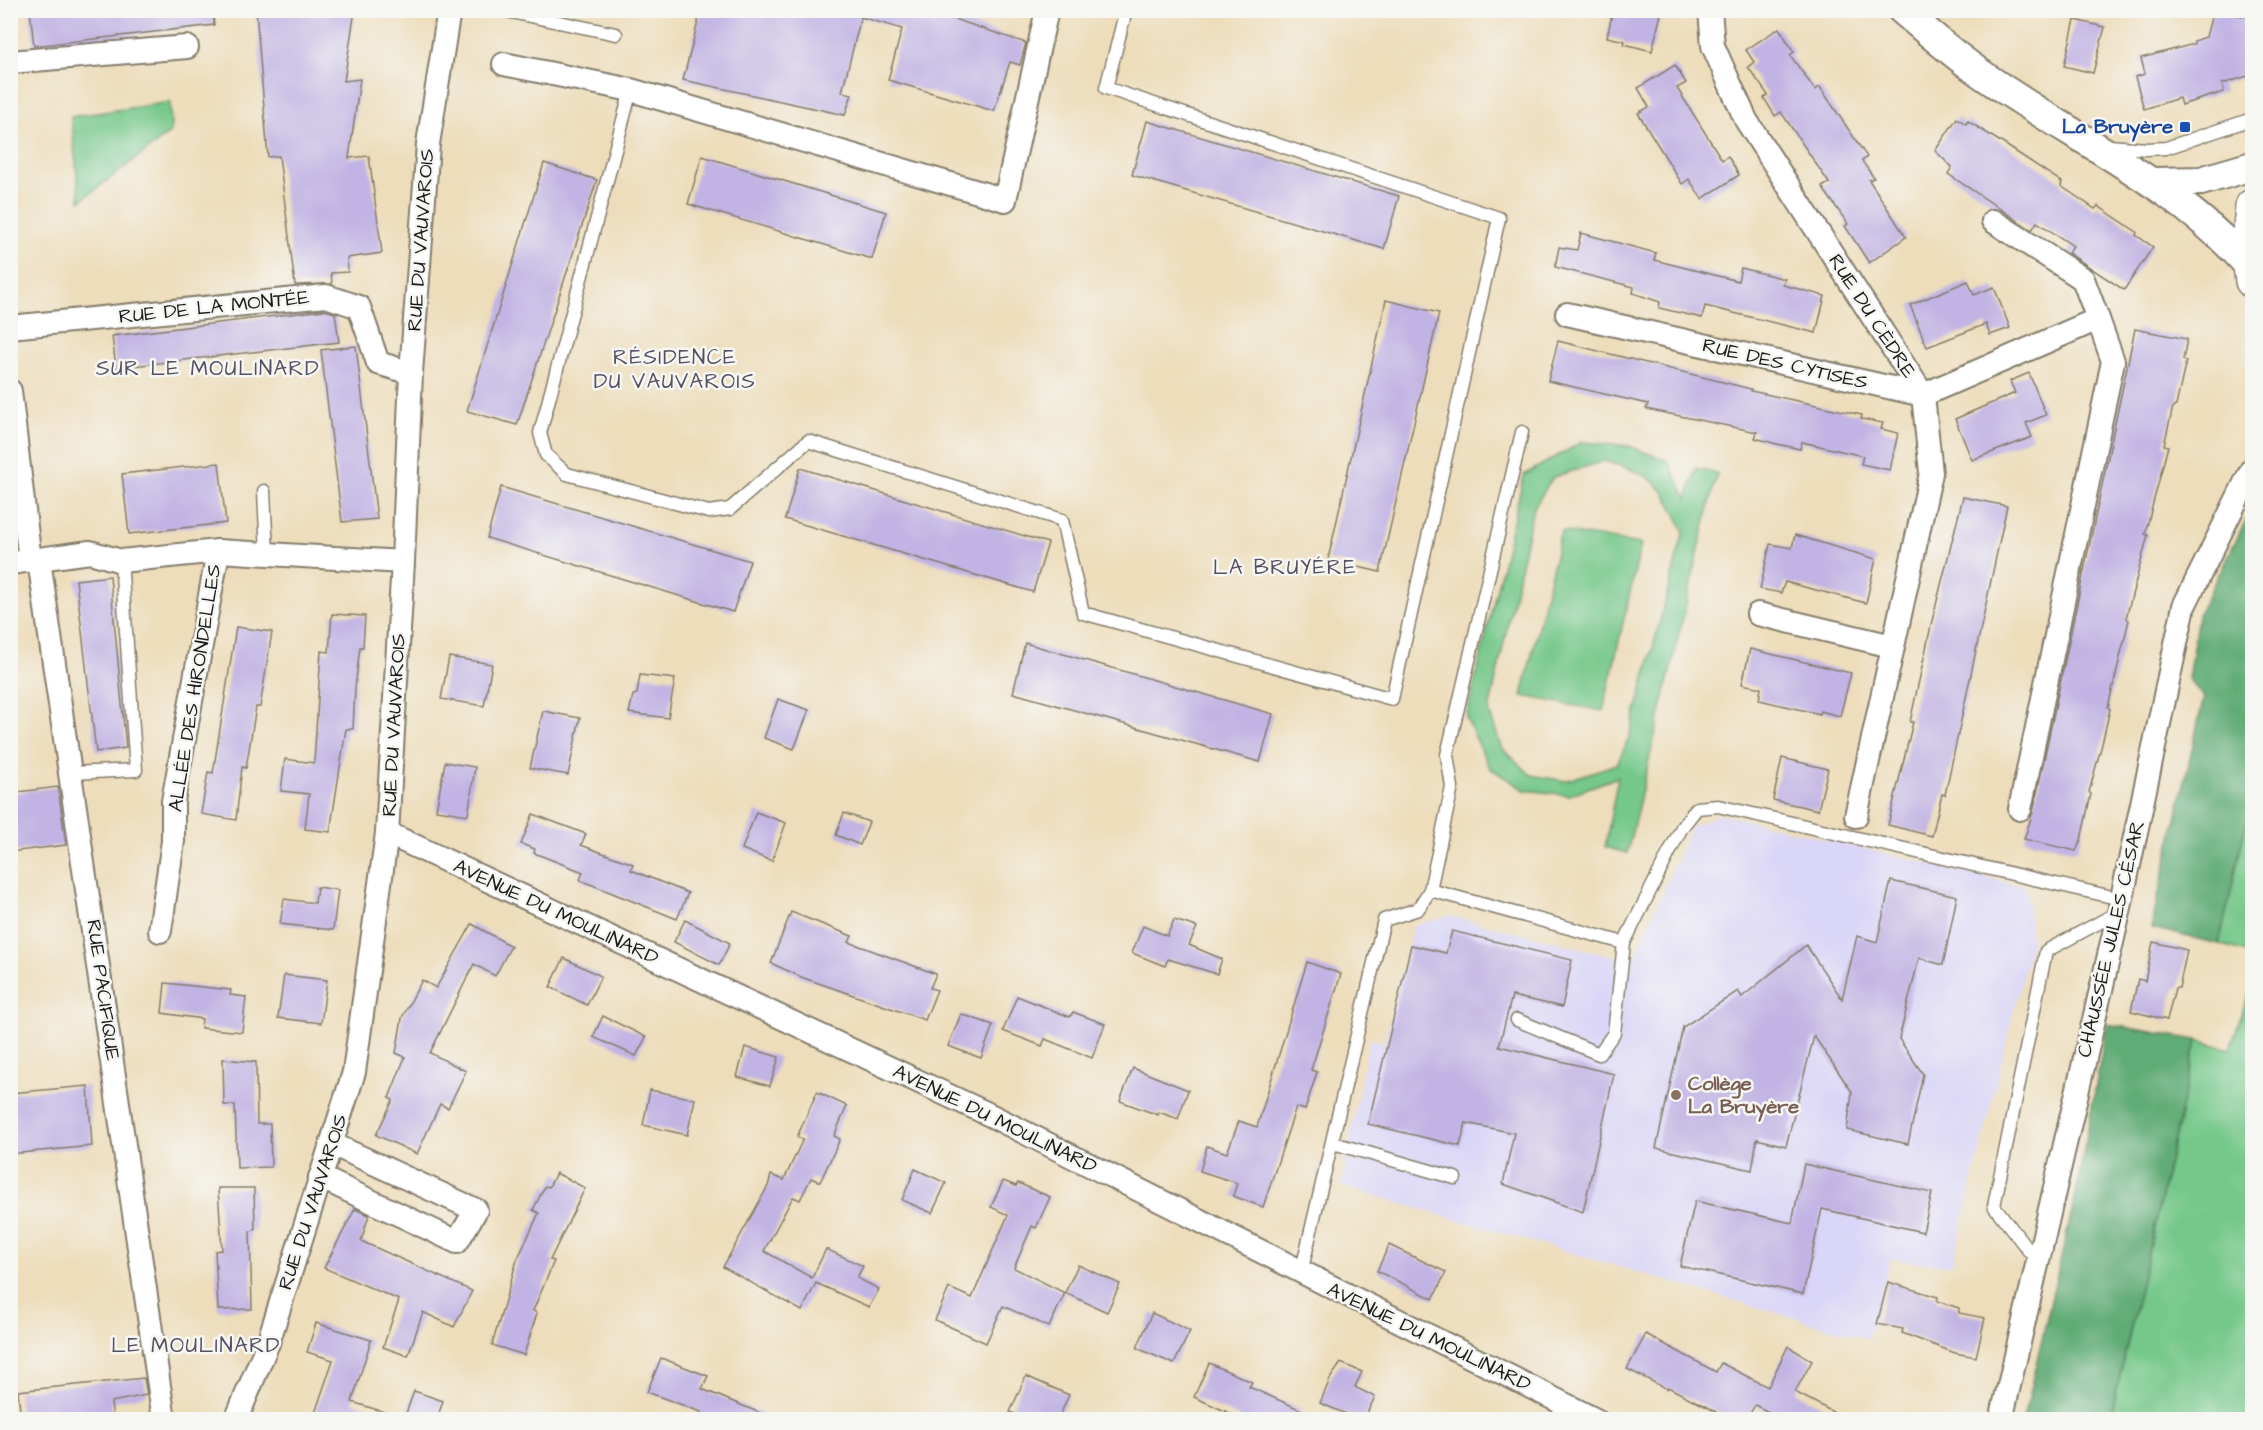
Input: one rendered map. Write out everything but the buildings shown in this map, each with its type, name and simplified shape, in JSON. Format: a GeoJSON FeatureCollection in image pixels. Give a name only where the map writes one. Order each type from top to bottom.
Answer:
{"type":"FeatureCollection","features":[{"type":"Feature","properties":{"kind":"main road"},"geometry":{"type":"LineString","coordinates":[[2251,273],[2248,236],[2253,206]]}},
{"type":"Feature","properties":{"kind":"street","name":"RUE DU VAUVAROIS"},"geometry":{"type":"LineString","coordinates":[[236,1419],[268,1343],[354,1072],[387,833],[404,562],[411,374],[428,144],[449,10]]}},
{"type":"Feature","properties":{"kind":"street"},"geometry":{"type":"LineString","coordinates":[[504,64],[631,90],[1005,200],[1047,10]]}},
{"type":"Feature","properties":{"kind":"street","name":"RUE DU CÈDRE"},"geometry":{"type":"LineString","coordinates":[[1710,10],[1713,46],[1746,120],[1923,395],[1932,472],[1856,816]]}},
{"type":"Feature","properties":{"kind":"street"},"geometry":{"type":"LineString","coordinates":[[1902,10],[1970,66],[2154,182],[2219,233],[2251,273]]}},
{"type":"Feature","properties":{"kind":"street"},"geometry":{"type":"LineString","coordinates":[[10,62],[187,47]]}},
{"type":"Feature","properties":{"kind":"street"},"geometry":{"type":"LineString","coordinates":[[2154,182],[2201,181],[2253,166]]}},
{"type":"Feature","properties":{"kind":"street"},"geometry":{"type":"LineString","coordinates":[[1993,221],[2083,279],[2113,361],[2020,809]]}},
{"type":"Feature","properties":{"kind":"street","name":"RUE DE LA MONTÉE"},"geometry":{"type":"LineString","coordinates":[[10,327],[326,296],[359,307],[378,363],[411,374]]}},
{"type":"Feature","properties":{"kind":"street","name":"RUE DES CYTISES"},"geometry":{"type":"LineString","coordinates":[[1567,314],[1923,395]]}},
{"type":"Feature","properties":{"kind":"street"},"geometry":{"type":"LineString","coordinates":[[1923,395],[2098,320]]}},
{"type":"Feature","properties":{"kind":"street","name":"RUE PACIFIQUE"},"geometry":{"type":"LineString","coordinates":[[10,391],[26,561],[71,773],[164,1419]]}},
{"type":"Feature","properties":{"kind":"street","name":"CHAUSSÉE JULES CÉSAR"},"geometry":{"type":"LineString","coordinates":[[2001,1419],[2120,905],[2184,606],[2253,469]]}},
{"type":"Feature","properties":{"kind":"street"},"geometry":{"type":"LineString","coordinates":[[26,561],[90,552],[121,561],[218,551],[404,562]]}},
{"type":"Feature","properties":{"kind":"street","name":"ALLÉE DES HIRONDELLES"},"geometry":{"type":"LineString","coordinates":[[159,932],[173,842],[173,801],[218,551]]}},
{"type":"Feature","properties":{"kind":"street"},"geometry":{"type":"LineString","coordinates":[[1758,614],[1892,646]]}},
{"type":"Feature","properties":{"kind":"street","name":"AVENUE DU MOULINARD"},"geometry":{"type":"LineString","coordinates":[[387,833],[988,1114],[1300,1273],[1596,1419]]}},
{"type":"Feature","properties":{"kind":"street"},"geometry":{"type":"LineString","coordinates":[[320,1176],[457,1242],[476,1210],[332,1144]]}},
{"type":"Feature","properties":{"kind":"lane"},"geometry":{"type":"LineString","coordinates":[[502,10],[616,34]]}},
{"type":"Feature","properties":{"kind":"lane"},"geometry":{"type":"LineString","coordinates":[[631,90],[540,434],[546,455],[567,474],[709,512],[730,508],[807,441],[1062,520],[1083,613],[1392,699],[1499,218],[1106,88],[1126,10]]}},
{"type":"Feature","properties":{"kind":"lane"},"geometry":{"type":"LineString","coordinates":[[2092,144],[2147,149],[2166,148],[2253,119]]}},
{"type":"Feature","properties":{"kind":"lane"},"geometry":{"type":"LineString","coordinates":[[1300,1273],[1333,1143],[1384,920],[1418,909],[1430,891],[1452,787],[1447,755],[1522,432]]}},
{"type":"Feature","properties":{"kind":"lane"},"geometry":{"type":"LineString","coordinates":[[264,491],[267,554]]}},
{"type":"Feature","properties":{"kind":"lane"},"geometry":{"type":"LineString","coordinates":[[71,773],[136,770],[121,561]]}},
{"type":"Feature","properties":{"kind":"lane"},"geometry":{"type":"LineString","coordinates":[[1517,1020],[1599,1054],[1614,1033],[1624,943],[1682,827],[1696,808],[1718,806],[2120,905]]}},
{"type":"Feature","properties":{"kind":"lane"},"geometry":{"type":"LineString","coordinates":[[1430,891],[1624,943]]}},
{"type":"Feature","properties":{"kind":"lane"},"geometry":{"type":"LineString","coordinates":[[2036,1260],[1994,1206],[2046,951],[2120,905]]}},
{"type":"Feature","properties":{"kind":"lane"},"geometry":{"type":"LineString","coordinates":[[1333,1143],[1455,1178]]}},
{"type":"Feature","properties":{"kind":"shaded area","name":"Collège La Bruyère"},"geometry":{"type":"Polygon","coordinates":[[[1720,814],[2026,887],[2031,941],[1952,1266],[1891,1259],[1868,1339],[1341,1186],[1369,1040],[1385,1042],[1413,926],[1449,916],[1633,961],[1691,827],[1720,814]]]}},
{"type":"Feature","properties":{"kind":"green space"},"geometry":{"type":"Polygon","coordinates":[[[170,102],[171,132],[80,201],[71,117],[170,102]]]}},
{"type":"Feature","properties":{"kind":"green space"},"geometry":{"type":"Polygon","coordinates":[[[1582,442],[1629,446],[1668,461],[1687,499],[1696,468],[1717,473],[1627,853],[1605,847],[1618,777],[1569,795],[1525,790],[1490,768],[1466,718],[1524,475],[1582,442]],[[1604,461],[1553,477],[1533,509],[1489,711],[1501,747],[1531,775],[1565,781],[1617,764],[1629,738],[1684,531],[1663,491],[1647,477],[1604,461]]]}},
{"type":"Feature","properties":{"kind":"green space"},"geometry":{"type":"Polygon","coordinates":[[[2252,509],[2252,797],[2219,944],[2151,928],[2204,697],[2188,679],[2198,615],[2252,509]]]}},
{"type":"Feature","properties":{"kind":"green space"},"geometry":{"type":"Polygon","coordinates":[[[1561,531],[1641,544],[1603,711],[1522,696],[1561,531]]]}},
{"type":"Feature","properties":{"kind":"green space"},"geometry":{"type":"Polygon","coordinates":[[[2252,797],[2252,954],[2219,944],[2252,797]]]}},
{"type":"Feature","properties":{"kind":"green space"},"geometry":{"type":"Polygon","coordinates":[[[2252,984],[2252,1419],[2110,1419],[2197,1040],[2230,1049],[2252,984]]]}},
{"type":"Feature","properties":{"kind":"green space"},"geometry":{"type":"Polygon","coordinates":[[[2107,1024],[2197,1040],[2110,1419],[2023,1419],[2075,1199],[2107,1024]]]}},
{"type":"Feature","properties":{"kind":"place","name":"La Bruyère"},"geometry":{"type":"Point","coordinates":[2185,127]}},
{"type":"Feature","properties":{"kind":"place","name":"Collège La Bruyère"},"geometry":{"type":"Point","coordinates":[1676,1095]}},
{"type":"Feature","properties":{"kind":"district","name":"SUR LE MOULINARD"},"geometry":{"type":"Point","coordinates":[208,368]}},
{"type":"Feature","properties":{"kind":"district","name":"RÉSIDENCE DU VAUVAROIS"},"geometry":{"type":"Point","coordinates":[675,369]}},
{"type":"Feature","properties":{"kind":"district","name":"LA BRUYÉRE"},"geometry":{"type":"Point","coordinates":[1285,567]}},
{"type":"Feature","properties":{"kind":"district","name":"LE MOULINARD"},"geometry":{"type":"Point","coordinates":[196,1345]}}]}
